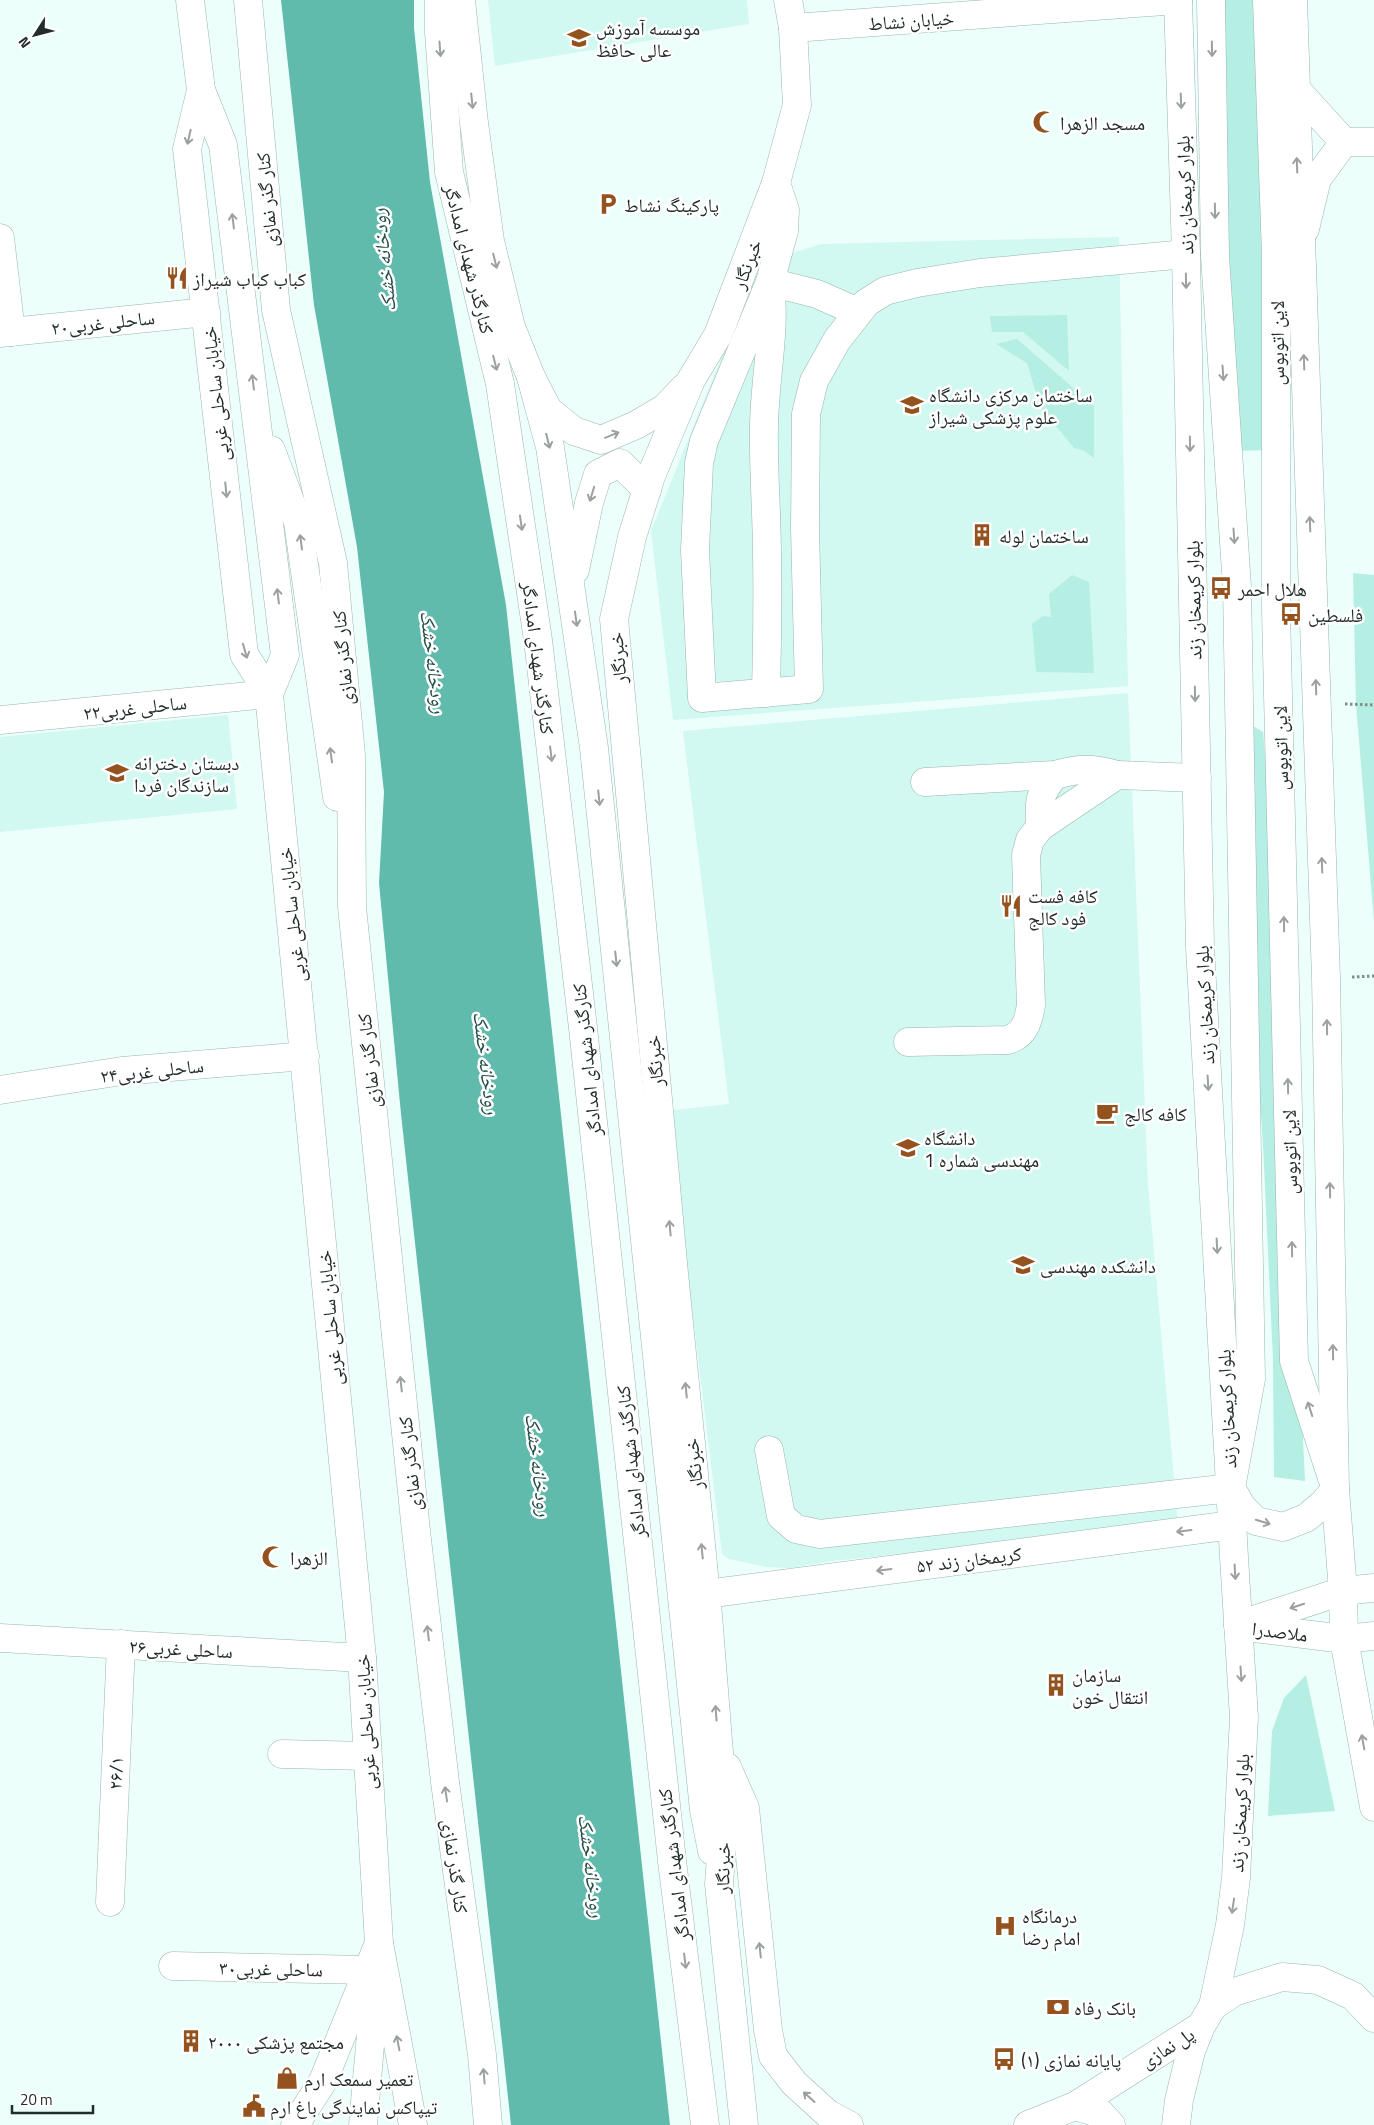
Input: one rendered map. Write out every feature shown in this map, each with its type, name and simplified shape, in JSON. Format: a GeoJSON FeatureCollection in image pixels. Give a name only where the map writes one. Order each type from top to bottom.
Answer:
{"type":"FeatureCollection","features":[{"type":"Feature","properties":{"kind":"main road","name":"خیابان ساحلی غربی"},"geometry":{"type":"LineString","coordinates":[[190,0],[200,90],[223,145],[285,655],[269,694]]}},
{"type":"Feature","properties":{"kind":"main road","name":"کنار گذر نمازی"},"geometry":{"type":"LineString","coordinates":[[248,0],[276,310],[333,563],[351,754],[352,907],[416,1531],[445,1782],[482,2055],[488,2125]]}},
{"type":"Feature","properties":{"kind":"main road","name":"کنارگذر شهدای امدادگر"},"geometry":{"type":"LineString","coordinates":[[439,0],[439,32],[449,172],[500,384],[538,640],[584,1038],[671,1851],[705,2125]]}},
{"type":"Feature","properties":{"kind":"main road"},"geometry":{"type":"LineString","coordinates":[[461,0],[474,123],[490,241],[512,327],[531,377],[550,447],[595,758],[704,1810],[719,1884]]}},
{"type":"Feature","properties":{"kind":"main road"},"geometry":{"type":"LineString","coordinates":[[788,0],[793,28]]}},
{"type":"Feature","properties":{"kind":"main road","name":"خیابان نشاط"},"geometry":{"type":"LineString","coordinates":[[793,28],[1178,0]]}},
{"type":"Feature","properties":{"kind":"main road","name":"بلوار کریمخان زند"},"geometry":{"type":"LineString","coordinates":[[1176,2125],[1179,2100],[1191,2051],[1207,2016],[1230,1925],[1236,1878],[1244,1717],[1200,947],[1186,254],[1178,0]]}},
{"type":"Feature","properties":{"kind":"main road"},"geometry":{"type":"LineString","coordinates":[[1211,0],[1215,256],[1238,587],[1251,1369],[1231,1488],[1242,1507],[1256,1521],[1283,1527],[1306,1518],[1324,1504],[1335,1489]]}},
{"type":"Feature","properties":{"kind":"main road","name":"لاین اتوبوس"},"geometry":{"type":"LineString","coordinates":[[1267,0],[1276,255],[1276,611],[1294,1361],[1335,1489]]}},
{"type":"Feature","properties":{"kind":"main road"},"geometry":{"type":"LineString","coordinates":[[1292,0],[1326,978],[1335,1489],[1343,1591],[1344,1639],[1374,1807]]}},
{"type":"Feature","properties":{"kind":"main road","name":"خبرنگار"},"geometry":{"type":"LineString","coordinates":[[744,2125],[719,1884],[724,1815],[706,1594],[614,619],[632,537],[646,490],[691,380],[718,335],[776,183],[797,105],[793,28]]}},
{"type":"Feature","properties":{"kind":"main road"},"geometry":{"type":"LineString","coordinates":[[1294,87],[1344,142],[1374,142]]}},
{"type":"Feature","properties":{"kind":"main road","name":"خیابان ساحلی غربی"},"geometry":{"type":"LineString","coordinates":[[200,90],[187,149],[244,654],[269,694],[362,1658],[378,1944]]}},
{"type":"Feature","properties":{"kind":"main road"},"geometry":{"type":"LineString","coordinates":[[1300,247],[1317,179],[1344,142]]}},
{"type":"Feature","properties":{"kind":"main road"},"geometry":{"type":"LineString","coordinates":[[776,183],[785,210],[784,231],[770,282],[704,440],[699,463],[695,550],[702,698],[809,689],[805,529],[806,414],[814,381],[837,340],[866,303],[885,291],[917,282],[980,273],[1186,254]]}},
{"type":"Feature","properties":{"kind":"main road"},"geometry":{"type":"LineString","coordinates":[[0,238],[6,332]]}},
{"type":"Feature","properties":{"kind":"main road"},"geometry":{"type":"LineString","coordinates":[[770,282],[817,294],[858,312]]}},
{"type":"Feature","properties":{"kind":"main road"},"geometry":{"type":"LineString","coordinates":[[766,693],[767,558],[764,430],[765,388],[773,331],[770,282]]}},
{"type":"Feature","properties":{"kind":"main road","name":"ساحلی غربی۲۰"},"geometry":{"type":"LineString","coordinates":[[6,332],[206,312]]}},
{"type":"Feature","properties":{"kind":"main road"},"geometry":{"type":"LineString","coordinates":[[531,377],[548,410],[574,431],[601,440],[636,425],[665,408],[691,380]]}},
{"type":"Feature","properties":{"kind":"main road"},"geometry":{"type":"LineString","coordinates":[[256,413],[298,522],[352,907]]}},
{"type":"Feature","properties":{"kind":"main road"},"geometry":{"type":"LineString","coordinates":[[571,589],[589,503],[598,474],[620,463],[646,490]]}},
{"type":"Feature","properties":{"kind":"main road","name":"ساحلی غربی۲۲"},"geometry":{"type":"LineString","coordinates":[[0,720],[269,694]]}},
{"type":"Feature","properties":{"kind":"main road"},"geometry":{"type":"LineString","coordinates":[[925,782],[1055,775],[1074,769],[1098,769],[1117,774],[1197,778]]}},
{"type":"Feature","properties":{"kind":"main road"},"geometry":{"type":"LineString","coordinates":[[908,1042],[1008,1040],[1018,1037],[1027,1025],[1032,1005],[1026,855],[1030,840],[1040,827],[1117,774]]}},
{"type":"Feature","properties":{"kind":"main road"},"geometry":{"type":"LineString","coordinates":[[1040,827],[1039,806],[1042,789],[1055,775]]}},
{"type":"Feature","properties":{"kind":"main road","name":"ساحلی غربی۲۴"},"geometry":{"type":"LineString","coordinates":[[0,1090],[122,1071],[304,1056]]}},
{"type":"Feature","properties":{"kind":"main road"},"geometry":{"type":"LineString","coordinates":[[769,1450],[781,1516],[796,1529],[820,1534],[1231,1488]]}},
{"type":"Feature","properties":{"kind":"main road","name":"کریمخان زند ۵۲"},"geometry":{"type":"LineString","coordinates":[[706,1594],[1232,1525]]}},
{"type":"Feature","properties":{"kind":"main road","name":"ملاصدرا"},"geometry":{"type":"LineString","coordinates":[[1238,1625],[1343,1591],[1374,1588]]}},
{"type":"Feature","properties":{"kind":"main road","name":"ملاصدرا"},"geometry":{"type":"LineString","coordinates":[[1238,1625],[1344,1639],[1374,1636]]}},
{"type":"Feature","properties":{"kind":"main road","name":"ساحلی غربی۲۶"},"geometry":{"type":"LineString","coordinates":[[0,1638],[362,1658]]}},
{"type":"Feature","properties":{"kind":"main road","name":"۲۶/۱"},"geometry":{"type":"LineString","coordinates":[[110,1902],[121,1644]]}},
{"type":"Feature","properties":{"kind":"main road"},"geometry":{"type":"LineString","coordinates":[[718,1747],[745,1808],[772,2056],[794,2083],[828,2114],[849,2125]]}},
{"type":"Feature","properties":{"kind":"main road"},"geometry":{"type":"LineString","coordinates":[[282,1754],[367,1756]]}},
{"type":"Feature","properties":{"kind":"main road"},"geometry":{"type":"LineString","coordinates":[[295,2125],[323,2081],[378,1944]]}},
{"type":"Feature","properties":{"kind":"main road"},"geometry":{"type":"LineString","coordinates":[[363,2125],[378,1944]]}},
{"type":"Feature","properties":{"kind":"main road"},"geometry":{"type":"LineString","coordinates":[[378,1944],[414,2125]]}},
{"type":"Feature","properties":{"kind":"main road","name":"ساحلی غربی۳۰"},"geometry":{"type":"LineString","coordinates":[[173,1966],[368,1970]]}},
{"type":"Feature","properties":{"kind":"main road","name":"پل نمازی"},"geometry":{"type":"LineString","coordinates":[[1028,2125],[1074,2106],[1207,2016],[1234,1992],[1282,1977],[1318,1980],[1352,1996],[1374,2018]]}},
{"type":"Feature","properties":{"kind":"main road"},"geometry":{"type":"LineString","coordinates":[[1074,2106],[1101,2114],[1111,2125]]}},
{"type":"Feature","properties":{"kind":"path"},"geometry":{"type":"LineString","coordinates":[[1356,704],[1374,705]]}},
{"type":"Feature","properties":{"kind":"shaded area","name":"موسسه آموزش عالی حافظ"},"geometry":{"type":"Polygon","coordinates":[[[488,0],[747,0],[749,24],[495,66],[488,0]]]}},
{"type":"Feature","properties":{"kind":"shaded area"},"geometry":{"type":"Polygon","coordinates":[[[1222,0],[1257,0],[1270,450],[1234,451],[1222,0]]]}},
{"type":"Feature","properties":{"kind":"shaded area","name":"ساختمان مرکزی دانشگاه علوم پزشکی شیراز"},"geometry":{"type":"Polygon","coordinates":[[[1119,237],[1128,686],[673,720],[651,531],[753,280],[764,266],[777,258],[821,244],[1119,237]]]}},
{"type":"Feature","properties":{"kind":"shaded area"},"geometry":{"type":"Polygon","coordinates":[[[1067,315],[1069,371],[1023,332],[992,332],[990,316],[1067,315]]]}},
{"type":"Feature","properties":{"kind":"shaded area"},"geometry":{"type":"Polygon","coordinates":[[[1017,339],[1094,406],[1094,458],[1083,450],[1074,448],[1040,406],[1027,363],[996,344],[1017,339]]]}},
{"type":"Feature","properties":{"kind":"shaded area"},"geometry":{"type":"Polygon","coordinates":[[[1353,573],[1374,575],[1374,922],[1356,704],[1353,573]]]}},
{"type":"Feature","properties":{"kind":"shaded area"},"geometry":{"type":"Polygon","coordinates":[[[1072,575],[1089,582],[1094,673],[1036,672],[1032,624],[1043,616],[1051,617],[1049,594],[1072,575]]]}},
{"type":"Feature","properties":{"kind":"shaded area","name":"دانشگاه مهندسی شماره 1"},"geometry":{"type":"Polygon","coordinates":[[[1128,693],[1148,1185],[1178,1525],[833,1561],[789,1568],[766,1567],[729,1559],[722,1554],[687,1268],[665,1111],[729,1104],[683,731],[1128,693]]]}},
{"type":"Feature","properties":{"kind":"shaded area","name":"دبستان دخترانه سازندگان فردا"},"geometry":{"type":"Polygon","coordinates":[[[228,715],[237,809],[0,832],[0,737],[228,715]]]}},
{"type":"Feature","properties":{"kind":"shaded area"},"geometry":{"type":"Polygon","coordinates":[[[1253,726],[1263,732],[1278,911],[1305,1481],[1274,1477],[1273,1360],[1263,1145],[1253,993],[1245,732],[1253,726]]]}},
{"type":"Feature","properties":{"kind":"shaded area"},"geometry":{"type":"Polygon","coordinates":[[[1306,1675],[1335,1811],[1268,1816],[1272,1731],[1284,1698],[1306,1675]]]}},
{"type":"Feature","properties":{"kind":"water","name":"رودخانه خشک"},"geometry":{"type":"Polygon","coordinates":[[[281,0],[414,0],[414,28],[430,182],[506,605],[670,2125],[511,2125],[401,1114],[379,883],[384,792],[357,547],[314,305],[281,0]]]}},
{"type":"Feature","properties":{"kind":"place","name":"موسسه آموزش عالی حافظ"},"geometry":{"type":"Point","coordinates":[579,38]}},
{"type":"Feature","properties":{"kind":"place","name":"مسجد الزهرا"},"geometry":{"type":"Point","coordinates":[1044,122]}},
{"type":"Feature","properties":{"kind":"place","name":"پارکینگ نشاط"},"geometry":{"type":"Point","coordinates":[608,204]}},
{"type":"Feature","properties":{"kind":"place","name":"کباب کباب شیراز"},"geometry":{"type":"Point","coordinates":[177,278]}},
{"type":"Feature","properties":{"kind":"place","name":"ساختمان مرکزی دانشگاه علوم پزشکی شیراز"},"geometry":{"type":"Point","coordinates":[912,405]}},
{"type":"Feature","properties":{"kind":"place","name":"ساختمان لوله"},"geometry":{"type":"Point","coordinates":[982,535]}},
{"type":"Feature","properties":{"kind":"place","name":"هلال احمر"},"geometry":{"type":"Point","coordinates":[1221,588]}},
{"type":"Feature","properties":{"kind":"place","name":"فلسطین"},"geometry":{"type":"Point","coordinates":[1291,614]}},
{"type":"Feature","properties":{"kind":"place","name":"دبستان دخترانه سازندگان فردا"},"geometry":{"type":"Point","coordinates":[117,773]}},
{"type":"Feature","properties":{"kind":"place","name":"کافه فست فود کالج"},"geometry":{"type":"Point","coordinates":[1011,906]}},
{"type":"Feature","properties":{"kind":"place","name":"کافه کالج"},"geometry":{"type":"Point","coordinates":[1107,1113]}},
{"type":"Feature","properties":{"kind":"place","name":"دانشگاه مهندسی شماره 1"},"geometry":{"type":"Point","coordinates":[908,1148]}},
{"type":"Feature","properties":{"kind":"place","name":"دانشکده مهندسی"},"geometry":{"type":"Point","coordinates":[1023,1265]}},
{"type":"Feature","properties":{"kind":"place","name":"الزهرا"},"geometry":{"type":"Point","coordinates":[273,1557]}},
{"type":"Feature","properties":{"kind":"place","name":"سازمان انتقال خون"},"geometry":{"type":"Point","coordinates":[1056,1685]}},
{"type":"Feature","properties":{"kind":"place","name":"درمانگاه امام رضا"},"geometry":{"type":"Point","coordinates":[1005,1926]}},
{"type":"Feature","properties":{"kind":"place","name":"بانک رفاه"},"geometry":{"type":"Point","coordinates":[1058,2007]}},
{"type":"Feature","properties":{"kind":"place","name":"مجتمع پزشکی ۲۰۰۰"},"geometry":{"type":"Point","coordinates":[191,2041]}},
{"type":"Feature","properties":{"kind":"place","name":"پایانه نمازی (۱)"},"geometry":{"type":"Point","coordinates":[1004,2059]}},
{"type":"Feature","properties":{"kind":"place","name":"تعمیر سمعک ارم"},"geometry":{"type":"Point","coordinates":[287,2078]}},
{"type":"Feature","properties":{"kind":"place","name":"تیپاکس نمایندگی باغ ارم"},"geometry":{"type":"Point","coordinates":[254,2106]}}]}
